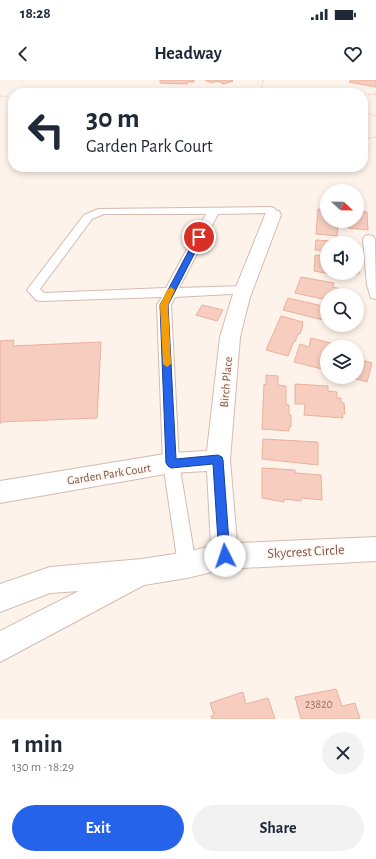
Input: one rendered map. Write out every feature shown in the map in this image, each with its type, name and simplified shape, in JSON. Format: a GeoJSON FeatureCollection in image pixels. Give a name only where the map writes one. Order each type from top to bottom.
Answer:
{"type":"FeatureCollection","features":[{"type":"Feature","properties":{"kind":"street","name":"Birch Place"},"geometry":{"type":"LineString","coordinates":[[225,556],[218,460],[230,337],[244,290],[273,215]]}},
{"type":"Feature","properties":{"kind":"street","name":"Garden Park Court"},"geometry":{"type":"LineString","coordinates":[[0,492],[171,463],[218,460]]}},
{"type":"Feature","properties":{"kind":"street","name":"Skycrest Circle"},"geometry":{"type":"LineString","coordinates":[[0,598],[50,580],[142,572],[187,565],[225,556],[376,549]]}},
{"type":"Feature","properties":{"kind":"street","name":"Skycrest Circle"},"geometry":{"type":"LineString","coordinates":[[0,647],[142,572]]}},
{"type":"Feature","properties":{"kind":"lane"},"geometry":{"type":"LineString","coordinates":[[187,565],[171,463],[164,305],[214,210]]}},
{"type":"Feature","properties":{"kind":"lane"},"geometry":{"type":"LineString","coordinates":[[244,290],[41,297],[33,290],[88,217],[102,211],[270,210],[273,215]]}},
{"type":"Feature","properties":{"kind":"lane"},"geometry":{"type":"LineString","coordinates":[[369,239],[373,285],[376,294]]}},
{"type":"Feature","properties":{"kind":"building"},"geometry":{"type":"Polygon","coordinates":[[[160,80],[194,80],[194,82],[187,82],[187,84],[160,83],[160,80]]]}},
{"type":"Feature","properties":{"kind":"building"},"geometry":{"type":"Polygon","coordinates":[[[205,80],[233,81],[223,84],[218,81],[211,83],[205,80]]]}},
{"type":"Feature","properties":{"kind":"building"},"geometry":{"type":"Polygon","coordinates":[[[351,80],[376,80],[376,87],[349,82],[351,80]]]}},
{"type":"Feature","properties":{"kind":"building"},"geometry":{"type":"Polygon","coordinates":[[[318,209],[320,209],[320,228],[338,228],[337,236],[316,234],[318,209]]]}},
{"type":"Feature","properties":{"kind":"building"},"geometry":{"type":"Polygon","coordinates":[[[364,212],[367,212],[368,230],[348,228],[364,228],[364,212]]]}},
{"type":"Feature","properties":{"kind":"building"},"geometry":{"type":"Polygon","coordinates":[[[316,240],[320,240],[320,250],[315,250],[316,240]]]}},
{"type":"Feature","properties":{"kind":"building"},"geometry":{"type":"Polygon","coordinates":[[[315,255],[320,255],[320,272],[314,271],[315,255]]]}},
{"type":"Feature","properties":{"kind":"building"},"geometry":{"type":"Polygon","coordinates":[[[301,277],[334,283],[333,287],[337,288],[320,288],[320,298],[295,293],[301,277]]]}},
{"type":"Feature","properties":{"kind":"building"},"geometry":{"type":"Polygon","coordinates":[[[288,298],[320,305],[320,319],[283,310],[288,298]]]}},
{"type":"Feature","properties":{"kind":"building"},"geometry":{"type":"Polygon","coordinates":[[[202,305],[223,310],[217,321],[196,315],[202,305]]]}},
{"type":"Feature","properties":{"kind":"building"},"geometry":{"type":"Polygon","coordinates":[[[281,316],[303,322],[300,334],[298,334],[295,342],[294,341],[288,356],[266,350],[281,316]]]}},
{"type":"Feature","properties":{"kind":"building"},"geometry":{"type":"Polygon","coordinates":[[[311,338],[320,340],[320,368],[294,362],[300,344],[309,347],[311,338]]]}},
{"type":"Feature","properties":{"kind":"building"},"geometry":{"type":"Polygon","coordinates":[[[14,340],[13,346],[101,342],[97,418],[0,422],[0,341],[14,340]]]}},
{"type":"Feature","properties":{"kind":"building"},"geometry":{"type":"Polygon","coordinates":[[[364,361],[372,363],[367,382],[364,381],[364,361]]]}},
{"type":"Feature","properties":{"kind":"building"},"geometry":{"type":"Polygon","coordinates":[[[266,375],[278,376],[278,385],[286,386],[286,404],[289,405],[289,415],[291,415],[291,427],[289,427],[289,431],[262,429],[264,384],[266,385],[266,375]]]}},
{"type":"Feature","properties":{"kind":"building"},"geometry":{"type":"Polygon","coordinates":[[[295,384],[328,386],[328,391],[337,392],[337,398],[341,398],[341,402],[344,403],[345,414],[342,414],[343,418],[304,415],[305,404],[295,404],[295,384]]]}},
{"type":"Feature","properties":{"kind":"building"},"geometry":{"type":"Polygon","coordinates":[[[263,439],[318,442],[318,465],[262,459],[263,439]]]}},
{"type":"Feature","properties":{"kind":"building"},"geometry":{"type":"Polygon","coordinates":[[[262,468],[295,470],[295,473],[321,475],[322,500],[301,498],[301,501],[284,499],[284,502],[262,498],[262,468]]]}},
{"type":"Feature","properties":{"kind":"building"},"geometry":{"type":"Polygon","coordinates":[[[336,689],[342,706],[355,703],[360,719],[301,719],[295,697],[336,689]]]}},
{"type":"Feature","properties":{"kind":"building"},"geometry":{"type":"Polygon","coordinates":[[[243,692],[246,704],[268,698],[275,719],[212,719],[211,716],[214,715],[210,703],[243,692]]]}},
{"type":"Feature","properties":{"kind":"slow traffic"},"geometry":{"type":"LineString","coordinates":[[167,364],[164,305],[171,290]]}},
{"type":"Feature","properties":{"kind":"route"},"geometry":{"type":"LineString","coordinates":[[199,237],[164,305],[171,463],[218,460],[225,556]]}}]}
